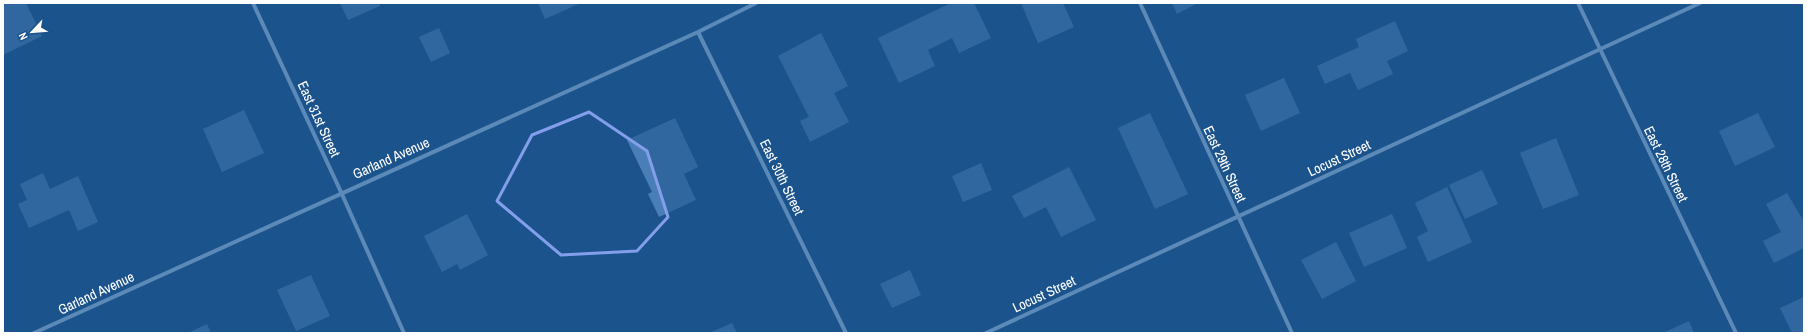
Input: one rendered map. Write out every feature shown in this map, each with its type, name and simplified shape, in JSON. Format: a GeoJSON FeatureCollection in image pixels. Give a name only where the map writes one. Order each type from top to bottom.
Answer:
{"type":"FeatureCollection","features":[{"type":"Feature","properties":{"kind":"street","name":"East 31st Street"},"geometry":{"type":"LineString","coordinates":[[253,3],[342,192],[404,333]]}},
{"type":"Feature","properties":{"kind":"street","name":"Garland Avenue"},"geometry":{"type":"LineString","coordinates":[[34,333],[342,192],[698,32],[756,3]]}},
{"type":"Feature","properties":{"kind":"street","name":"East 29th Street"},"geometry":{"type":"LineString","coordinates":[[1140,3],[1237,217],[1292,333]]}},
{"type":"Feature","properties":{"kind":"street","name":"East 28th Street"},"geometry":{"type":"LineString","coordinates":[[1578,3],[1599,50],[1736,333]]}},
{"type":"Feature","properties":{"kind":"street","name":"Locust Street"},"geometry":{"type":"LineString","coordinates":[[986,333],[1700,3]]}},
{"type":"Feature","properties":{"kind":"street","name":"East 30th Street"},"geometry":{"type":"LineString","coordinates":[[698,32],[846,333]]}},
{"type":"Feature","properties":{"kind":"highlighted area"},"geometry":{"type":"Polygon","coordinates":[[[589,112],[647,151],[668,217],[637,251],[561,255],[497,201],[532,135],[589,112]]]}},
{"type":"Feature","properties":{"kind":"building"},"geometry":{"type":"Polygon","coordinates":[[[7,3],[26,3],[42,36],[3,55],[3,5],[7,3]]]}},
{"type":"Feature","properties":{"kind":"building"},"geometry":{"type":"Polygon","coordinates":[[[340,3],[379,3],[380,6],[348,20],[340,3]]]}},
{"type":"Feature","properties":{"kind":"building"},"geometry":{"type":"Polygon","coordinates":[[[538,3],[581,3],[545,19],[538,3]]]}},
{"type":"Feature","properties":{"kind":"building"},"geometry":{"type":"Polygon","coordinates":[[[951,3],[974,3],[991,38],[959,53],[952,38],[928,50],[935,66],[899,83],[878,38],[951,3]]]}},
{"type":"Feature","properties":{"kind":"building"},"geometry":{"type":"Polygon","coordinates":[[[1021,3],[1063,3],[1074,27],[1038,43],[1021,3]]]}},
{"type":"Feature","properties":{"kind":"building"},"geometry":{"type":"Polygon","coordinates":[[[1172,3],[1198,3],[1177,14],[1172,3]]]}},
{"type":"Feature","properties":{"kind":"building"},"geometry":{"type":"Polygon","coordinates":[[[1395,21],[1408,51],[1387,61],[1393,74],[1358,90],[1350,73],[1325,84],[1317,66],[1359,47],[1356,39],[1395,21]]]}},
{"type":"Feature","properties":{"kind":"building"},"geometry":{"type":"Polygon","coordinates":[[[439,28],[450,53],[431,62],[419,37],[439,28]]]}},
{"type":"Feature","properties":{"kind":"building"},"geometry":{"type":"Polygon","coordinates":[[[821,33],[848,86],[834,93],[849,122],[810,142],[800,121],[809,117],[778,56],[821,33]]]}},
{"type":"Feature","properties":{"kind":"building"},"geometry":{"type":"Polygon","coordinates":[[[1284,78],[1300,113],[1261,131],[1245,95],[1284,78]]]}},
{"type":"Feature","properties":{"kind":"building"},"geometry":{"type":"Polygon","coordinates":[[[244,110],[264,153],[222,172],[203,129],[244,110]]]}},
{"type":"Feature","properties":{"kind":"building"},"geometry":{"type":"Polygon","coordinates":[[[1150,113],[1188,194],[1155,209],[1118,128],[1150,113]]]}},
{"type":"Feature","properties":{"kind":"building"},"geometry":{"type":"Polygon","coordinates":[[[1758,113],[1775,147],[1735,166],[1719,131],[1758,113]]]}},
{"type":"Feature","properties":{"kind":"building"},"geometry":{"type":"Polygon","coordinates":[[[675,118],[698,167],[684,174],[696,200],[659,217],[648,194],[652,192],[627,140],[675,118]]]}},
{"type":"Feature","properties":{"kind":"building"},"geometry":{"type":"Polygon","coordinates":[[[1556,138],[1579,195],[1543,209],[1520,153],[1556,138]]]}},
{"type":"Feature","properties":{"kind":"building"},"geometry":{"type":"Polygon","coordinates":[[[981,163],[992,190],[963,202],[952,176],[981,163]]]}},
{"type":"Feature","properties":{"kind":"building"},"geometry":{"type":"Polygon","coordinates":[[[1069,167],[1096,220],[1061,237],[1046,207],[1024,218],[1012,196],[1069,167]]]}},
{"type":"Feature","properties":{"kind":"building"},"geometry":{"type":"Polygon","coordinates":[[[1482,170],[1498,204],[1465,219],[1449,185],[1482,170]]]}},
{"type":"Feature","properties":{"kind":"building"},"geometry":{"type":"Polygon","coordinates":[[[43,173],[50,189],[78,176],[98,222],[78,231],[69,210],[29,228],[18,204],[27,200],[20,184],[43,173]]]}},
{"type":"Feature","properties":{"kind":"building"},"geometry":{"type":"Polygon","coordinates":[[[1447,187],[1472,242],[1428,262],[1417,237],[1428,231],[1415,203],[1447,187]]]}},
{"type":"Feature","properties":{"kind":"building"},"geometry":{"type":"Polygon","coordinates":[[[1787,193],[1804,222],[1804,248],[1774,263],[1763,241],[1781,232],[1766,204],[1787,193]]]}},
{"type":"Feature","properties":{"kind":"building"},"geometry":{"type":"Polygon","coordinates":[[[467,214],[488,255],[460,270],[457,264],[442,272],[424,236],[467,214]]]}},
{"type":"Feature","properties":{"kind":"building"},"geometry":{"type":"Polygon","coordinates":[[[1392,214],[1407,248],[1364,267],[1349,233],[1392,214]]]}},
{"type":"Feature","properties":{"kind":"building"},"geometry":{"type":"Polygon","coordinates":[[[1336,242],[1356,281],[1322,299],[1301,260],[1336,242]]]}},
{"type":"Feature","properties":{"kind":"building"},"geometry":{"type":"Polygon","coordinates":[[[910,270],[921,295],[892,308],[880,284],[910,270]]]}},
{"type":"Feature","properties":{"kind":"building"},"geometry":{"type":"Polygon","coordinates":[[[311,275],[330,316],[296,331],[277,290],[311,275]]]}},
{"type":"Feature","properties":{"kind":"building"},"geometry":{"type":"Polygon","coordinates":[[[1804,297],[1804,333],[1792,333],[1780,308],[1804,297]]]}},
{"type":"Feature","properties":{"kind":"building"},"geometry":{"type":"Polygon","coordinates":[[[1689,321],[1694,333],[1663,333],[1689,321]]]}},
{"type":"Feature","properties":{"kind":"building"},"geometry":{"type":"Polygon","coordinates":[[[732,323],[737,333],[709,333],[732,323]]]}},
{"type":"Feature","properties":{"kind":"building"},"geometry":{"type":"Polygon","coordinates":[[[207,324],[211,333],[188,333],[207,324]]]}}]}
